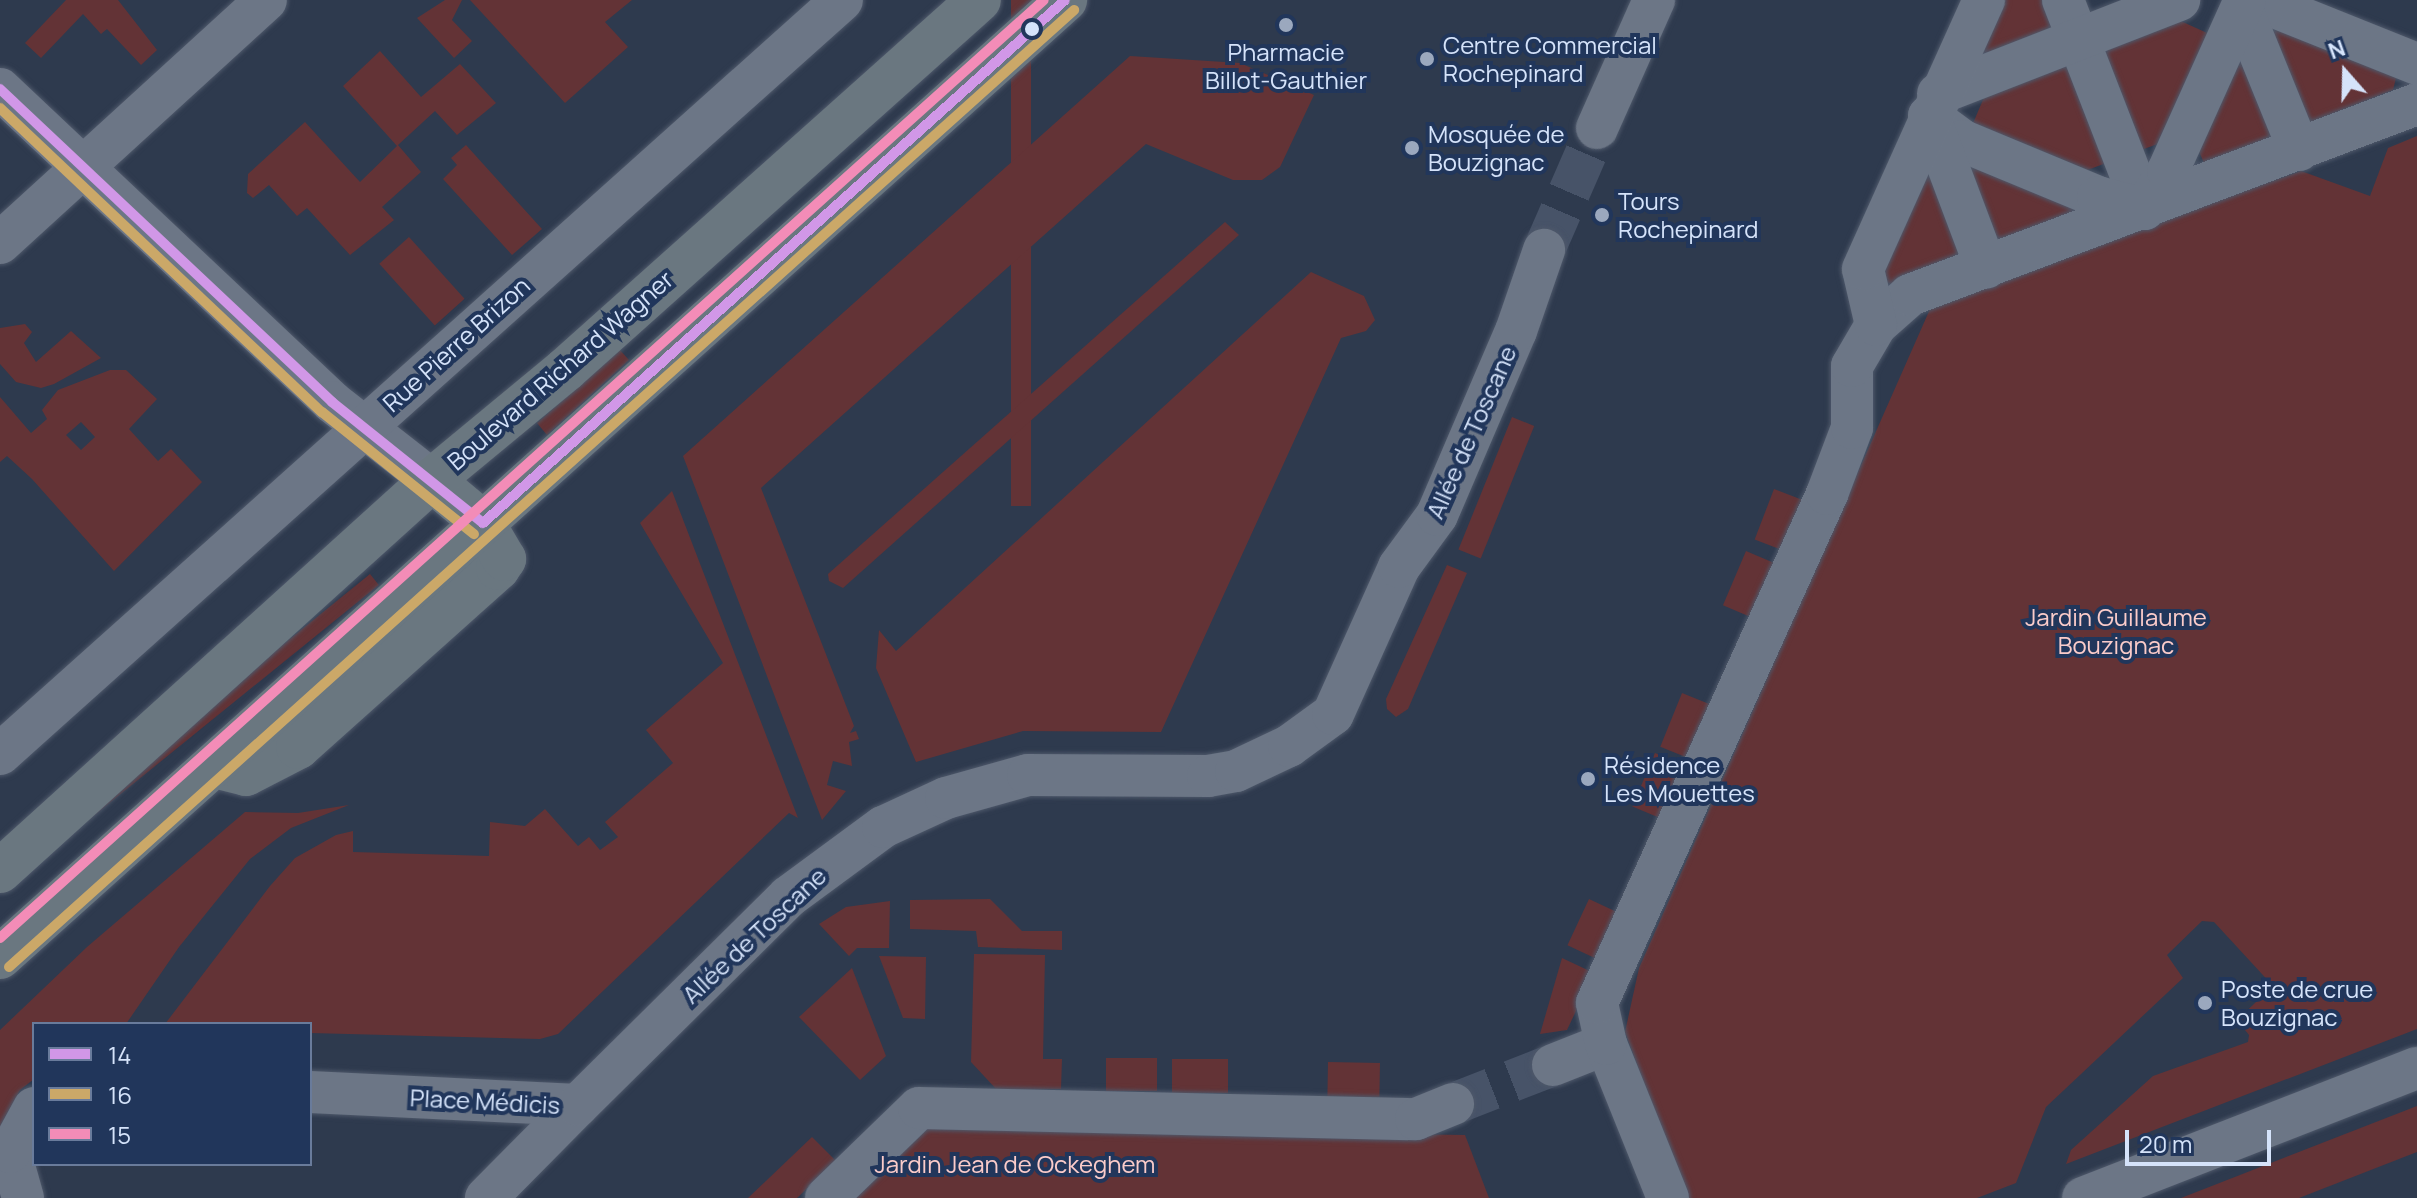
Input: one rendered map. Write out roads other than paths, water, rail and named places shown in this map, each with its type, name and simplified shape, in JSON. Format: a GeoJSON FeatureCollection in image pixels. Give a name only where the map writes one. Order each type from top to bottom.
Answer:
{"type":"FeatureCollection","features":[{"type":"Feature","properties":{"kind":"main road","name":"Boulevard Richard Wagner"},"geometry":{"type":"LineString","coordinates":[[0,871],[432,480],[565,370],[979,0]]}},
{"type":"Feature","properties":{"kind":"main road"},"geometry":{"type":"LineString","coordinates":[[483,523],[1065,0]]}},
{"type":"Feature","properties":{"kind":"main road"},"geometry":{"type":"LineString","coordinates":[[0,957],[214,766],[246,774],[298,747],[486,579],[504,559],[483,523],[432,480]]}},
{"type":"Feature","properties":{"kind":"street"},"geometry":{"type":"LineString","coordinates":[[0,243],[266,0]]}},
{"type":"Feature","properties":{"kind":"street","name":"Rue Pierre Brizon"},"geometry":{"type":"LineString","coordinates":[[0,754],[842,0]]}},
{"type":"Feature","properties":{"kind":"street"},"geometry":{"type":"LineString","coordinates":[[1597,128],[1654,0]]}},
{"type":"Feature","properties":{"kind":"street"},"geometry":{"type":"LineString","coordinates":[[1876,325],[1863,269],[1934,105],[1984,0]]}},
{"type":"Feature","properties":{"kind":"street"},"geometry":{"type":"LineString","coordinates":[[2063,0],[2144,209]]}},
{"type":"Feature","properties":{"kind":"street"},"geometry":{"type":"LineString","coordinates":[[1934,105],[2078,40],[2179,0]]}},
{"type":"Feature","properties":{"kind":"street"},"geometry":{"type":"LineString","coordinates":[[2144,209],[2168,171],[2248,4]]}},
{"type":"Feature","properties":{"kind":"street"},"geometry":{"type":"LineString","coordinates":[[2248,4],[2417,64]]}},
{"type":"Feature","properties":{"kind":"street"},"geometry":{"type":"LineString","coordinates":[[2248,4],[2299,150]]}},
{"type":"Feature","properties":{"kind":"street"},"geometry":{"type":"LineString","coordinates":[[0,89],[361,428],[432,480]]}},
{"type":"Feature","properties":{"kind":"street"},"geometry":{"type":"LineString","coordinates":[[1668,1198],[1606,1044],[1597,1003],[1827,494],[1852,428],[1852,366],[1876,325],[1910,295],[2417,104]]}},
{"type":"Feature","properties":{"kind":"street"},"geometry":{"type":"LineString","coordinates":[[1934,105],[1963,141],[2098,197],[2144,209]]}},
{"type":"Feature","properties":{"kind":"street"},"geometry":{"type":"LineString","coordinates":[[1934,105],[1986,268]]}},
{"type":"Feature","properties":{"kind":"street","name":"Allée de Toscane"},"geometry":{"type":"LineString","coordinates":[[578,1105],[788,897],[883,827],[946,798],[1028,775],[1208,776],[1236,771],[1289,746],[1333,714],[1399,567],[1437,515],[1516,331],[1544,250]]}},
{"type":"Feature","properties":{"kind":"street"},"geometry":{"type":"LineString","coordinates":[[1553,1065],[1606,1044]]}},
{"type":"Feature","properties":{"kind":"street"},"geometry":{"type":"LineString","coordinates":[[2083,1198],[2417,1068]]}},
{"type":"Feature","properties":{"kind":"street","name":"Place Médicis"},"geometry":{"type":"LineString","coordinates":[[312,1092],[578,1105]]}},
{"type":"Feature","properties":{"kind":"street"},"geometry":{"type":"LineString","coordinates":[[826,1198],[919,1108],[1416,1119],[1453,1104]]}},
{"type":"Feature","properties":{"kind":"street","name":"Place Médicis"},"geometry":{"type":"LineString","coordinates":[[486,1198],[578,1105]]}},
{"type":"Feature","properties":{"kind":"street"},"geometry":{"type":"LineString","coordinates":[[23,1198],[10,1152],[32,1112]]}},
{"type":"Feature","properties":{"kind":"tunnel"},"geometry":{"type":"LineString","coordinates":[[1544,250],[1597,128]]}},
{"type":"Feature","properties":{"kind":"tunnel"},"geometry":{"type":"LineString","coordinates":[[1453,1104],[1553,1065]]}},
{"type":"Feature","properties":{"kind":"place","name":"Pharmacie Billot-Gauthier"},"geometry":{"type":"Point","coordinates":[1286,25]}},
{"type":"Feature","properties":{"kind":"place","name":"Centre Commercial Rochepinard"},"geometry":{"type":"Point","coordinates":[1427,59]}},
{"type":"Feature","properties":{"kind":"place","name":"Mosquée de Bouzignac"},"geometry":{"type":"Point","coordinates":[1412,148]}},
{"type":"Feature","properties":{"kind":"place","name":"Tours Rochepinard"},"geometry":{"type":"Point","coordinates":[1602,215]}},
{"type":"Feature","properties":{"kind":"place","name":"Résidence Les Mouettes"},"geometry":{"type":"Point","coordinates":[1588,779]}},
{"type":"Feature","properties":{"kind":"place","name":"Poste de crue Bouzignac"},"geometry":{"type":"Point","coordinates":[2205,1003]}},
{"type":"Feature","properties":{"kind":"park label","name":"Jardin Guillaume Bouzignac"},"geometry":{"type":"Point","coordinates":[2116,631]}},
{"type":"Feature","properties":{"kind":"park label","name":"Jardin Jean de Ockeghem"},"geometry":{"type":"Point","coordinates":[1015,1164]}}]}
